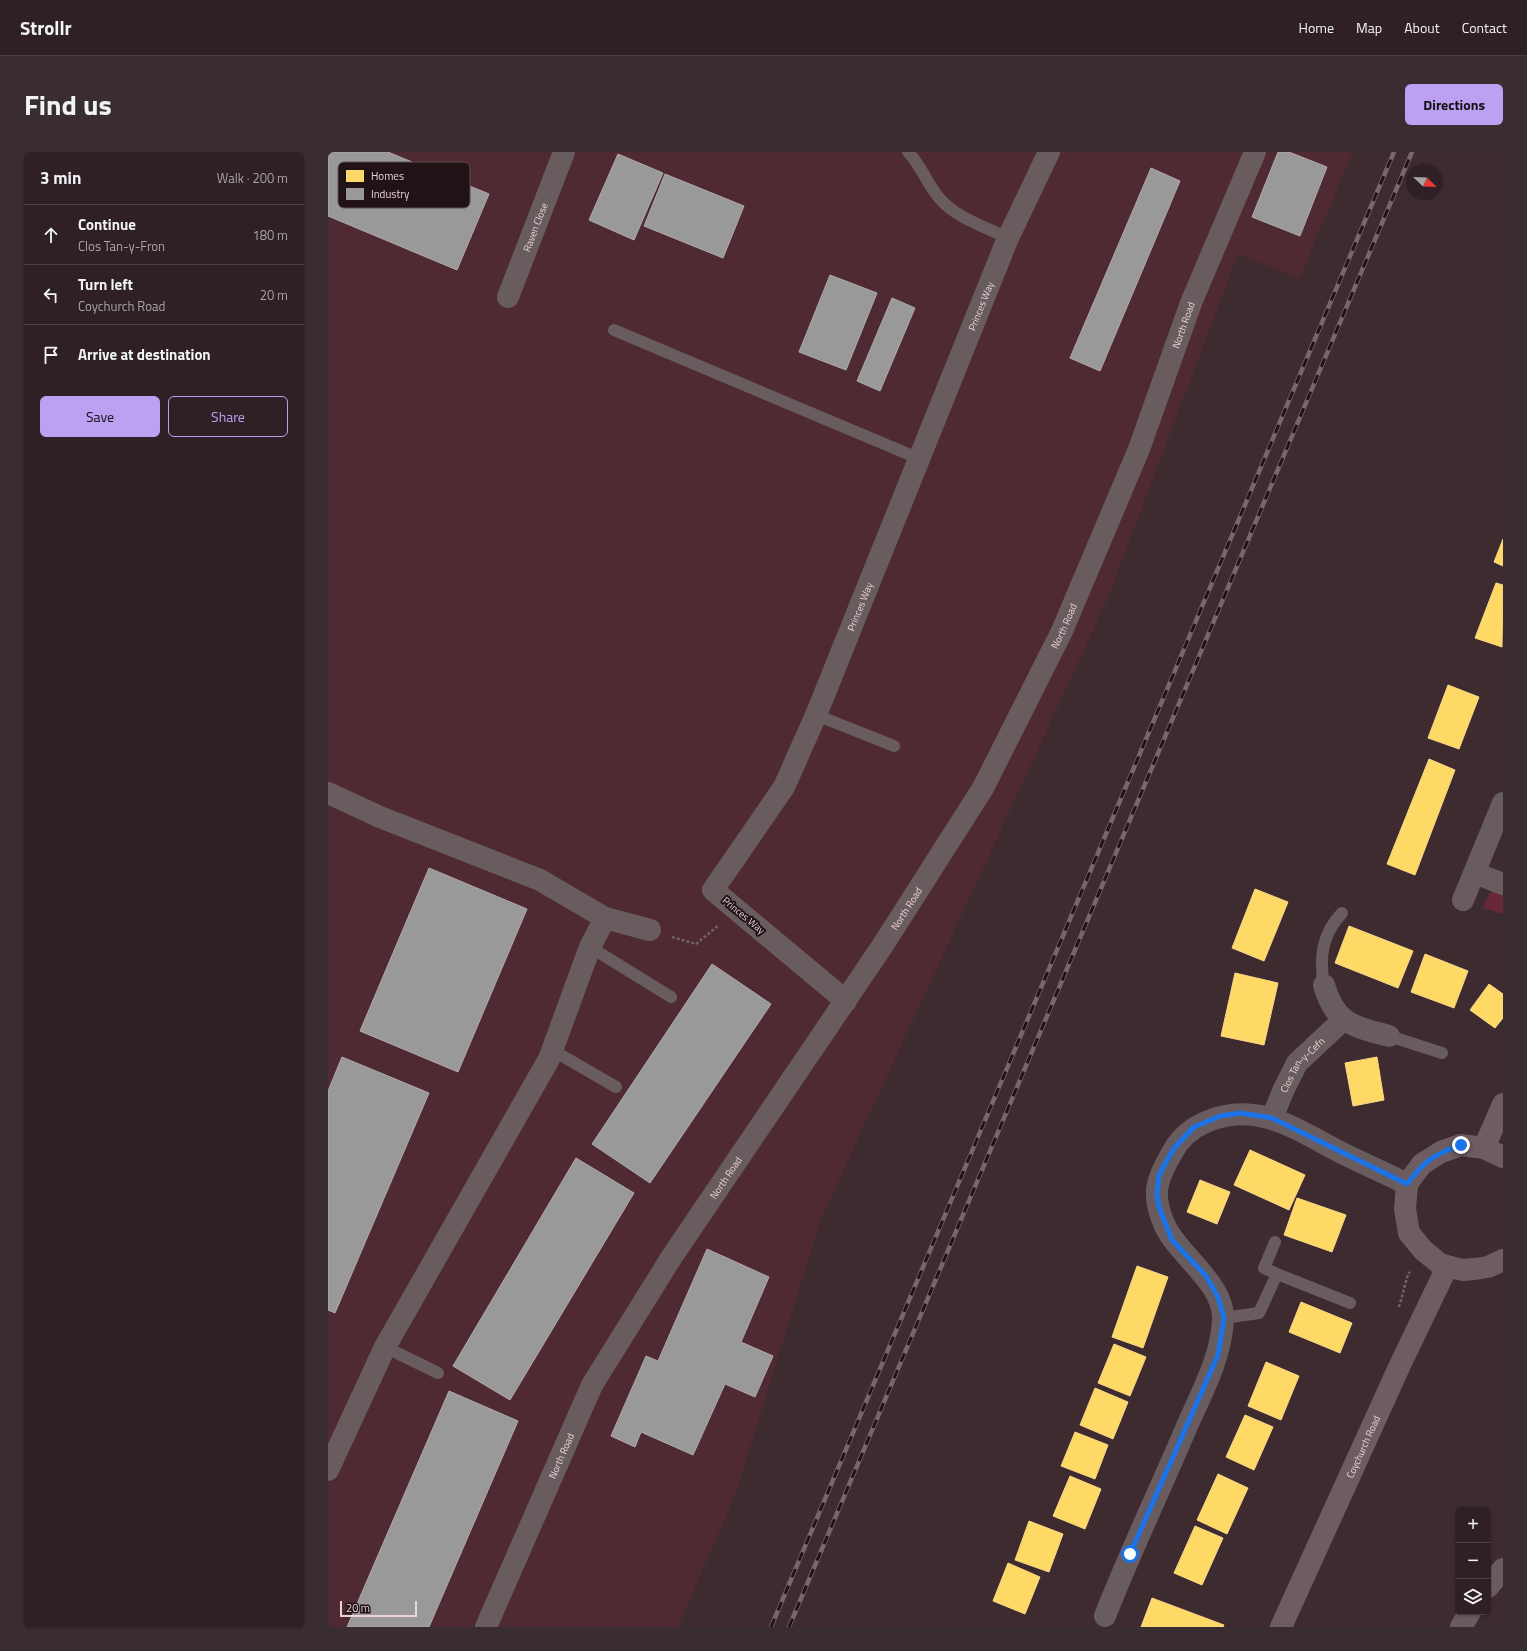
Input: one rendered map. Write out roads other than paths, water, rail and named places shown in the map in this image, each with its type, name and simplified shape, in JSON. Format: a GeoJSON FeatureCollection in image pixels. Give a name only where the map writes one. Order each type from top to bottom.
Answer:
{"type":"FeatureCollection","features":[{"type":"Feature","properties":{"kind":"main road"},"geometry":{"type":"LineString","coordinates":[[1503,1104],[1494,1152],[1461,1145],[1441,1152],[1422,1164],[1407,1184],[1404,1209],[1409,1233],[1430,1257],[1440,1264],[1462,1270],[1488,1267],[1503,1260]]}},
{"type":"Feature","properties":{"kind":"main road","name":"Coychurch Road"},"geometry":{"type":"LineString","coordinates":[[1281,1627],[1406,1352],[1447,1267]]}},
{"type":"Feature","properties":{"kind":"street","name":"Princes Way"},"geometry":{"type":"LineString","coordinates":[[846,1001],[713,890],[784,787],[816,715],[1008,238],[1049,152]]}},
{"type":"Feature","properties":{"kind":"street","name":"North Road"},"geometry":{"type":"LineString","coordinates":[[486,1627],[592,1385],[671,1258],[883,946],[983,788],[1062,631],[1139,449],[1191,303],[1255,152]]}},
{"type":"Feature","properties":{"kind":"street","name":"Raven Close"},"geometry":{"type":"LineString","coordinates":[[508,296],[559,154]]}},
{"type":"Feature","properties":{"kind":"street"},"geometry":{"type":"LineString","coordinates":[[328,793],[380,818],[540,880],[605,918],[650,930]]}},
{"type":"Feature","properties":{"kind":"street"},"geometry":{"type":"LineString","coordinates":[[1464,900],[1503,803]]}},
{"type":"Feature","properties":{"kind":"street"},"geometry":{"type":"LineString","coordinates":[[1475,873],[1503,884]]}},
{"type":"Feature","properties":{"kind":"street"},"geometry":{"type":"LineString","coordinates":[[328,1470],[385,1347],[549,1059],[590,947],[605,918]]}},
{"type":"Feature","properties":{"kind":"street"},"geometry":{"type":"LineString","coordinates":[[1324,985],[1327,997],[1343,1020],[1360,1028],[1389,1036]]}},
{"type":"Feature","properties":{"kind":"street","name":"Clos Tan-y-Cefn"},"geometry":{"type":"LineString","coordinates":[[1272,1118],[1297,1063],[1343,1020]]}},
{"type":"Feature","properties":{"kind":"street"},"geometry":{"type":"LineString","coordinates":[[1105,1616],[1130,1554],[1218,1355],[1224,1318],[1218,1297],[1206,1276],[1172,1240],[1164,1224],[1157,1194],[1159,1175],[1174,1148],[1194,1127],[1220,1116],[1241,1113],[1272,1118],[1407,1184]]}},
{"type":"Feature","properties":{"kind":"street"},"geometry":{"type":"LineString","coordinates":[[1491,1583],[1503,1569]]}},
{"type":"Feature","properties":{"kind":"street"},"geometry":{"type":"LineString","coordinates":[[1461,1627],[1468,1615]]}},
{"type":"Feature","properties":{"kind":"lane"},"geometry":{"type":"LineString","coordinates":[[908,152],[918,163],[928,182],[945,204],[954,211],[1008,238]]}},
{"type":"Feature","properties":{"kind":"lane"},"geometry":{"type":"LineString","coordinates":[[614,330],[920,459]]}},
{"type":"Feature","properties":{"kind":"lane"},"geometry":{"type":"LineString","coordinates":[[816,715],[894,746]]}},
{"type":"Feature","properties":{"kind":"lane"},"geometry":{"type":"LineString","coordinates":[[1324,985],[1320,965],[1323,950],[1330,928],[1342,913]]}},
{"type":"Feature","properties":{"kind":"lane"},"geometry":{"type":"LineString","coordinates":[[590,947],[671,997]]}},
{"type":"Feature","properties":{"kind":"lane"},"geometry":{"type":"LineString","coordinates":[[1389,1036],[1442,1053]]}},
{"type":"Feature","properties":{"kind":"lane"},"geometry":{"type":"LineString","coordinates":[[552,1050],[616,1087]]}},
{"type":"Feature","properties":{"kind":"lane"},"geometry":{"type":"LineString","coordinates":[[1275,1242],[1264,1268],[1350,1303]]}},
{"type":"Feature","properties":{"kind":"lane"},"geometry":{"type":"LineString","coordinates":[[1224,1318],[1259,1313],[1277,1274]]}},
{"type":"Feature","properties":{"kind":"lane"},"geometry":{"type":"LineString","coordinates":[[385,1347],[438,1373]]}},
{"type":"Feature","properties":{"kind":"railway"},"geometry":{"type":"LineString","coordinates":[[771,1627],[1394,152]]}},
{"type":"Feature","properties":{"kind":"railway"},"geometry":{"type":"LineString","coordinates":[[789,1627],[1412,152]]}}]}
